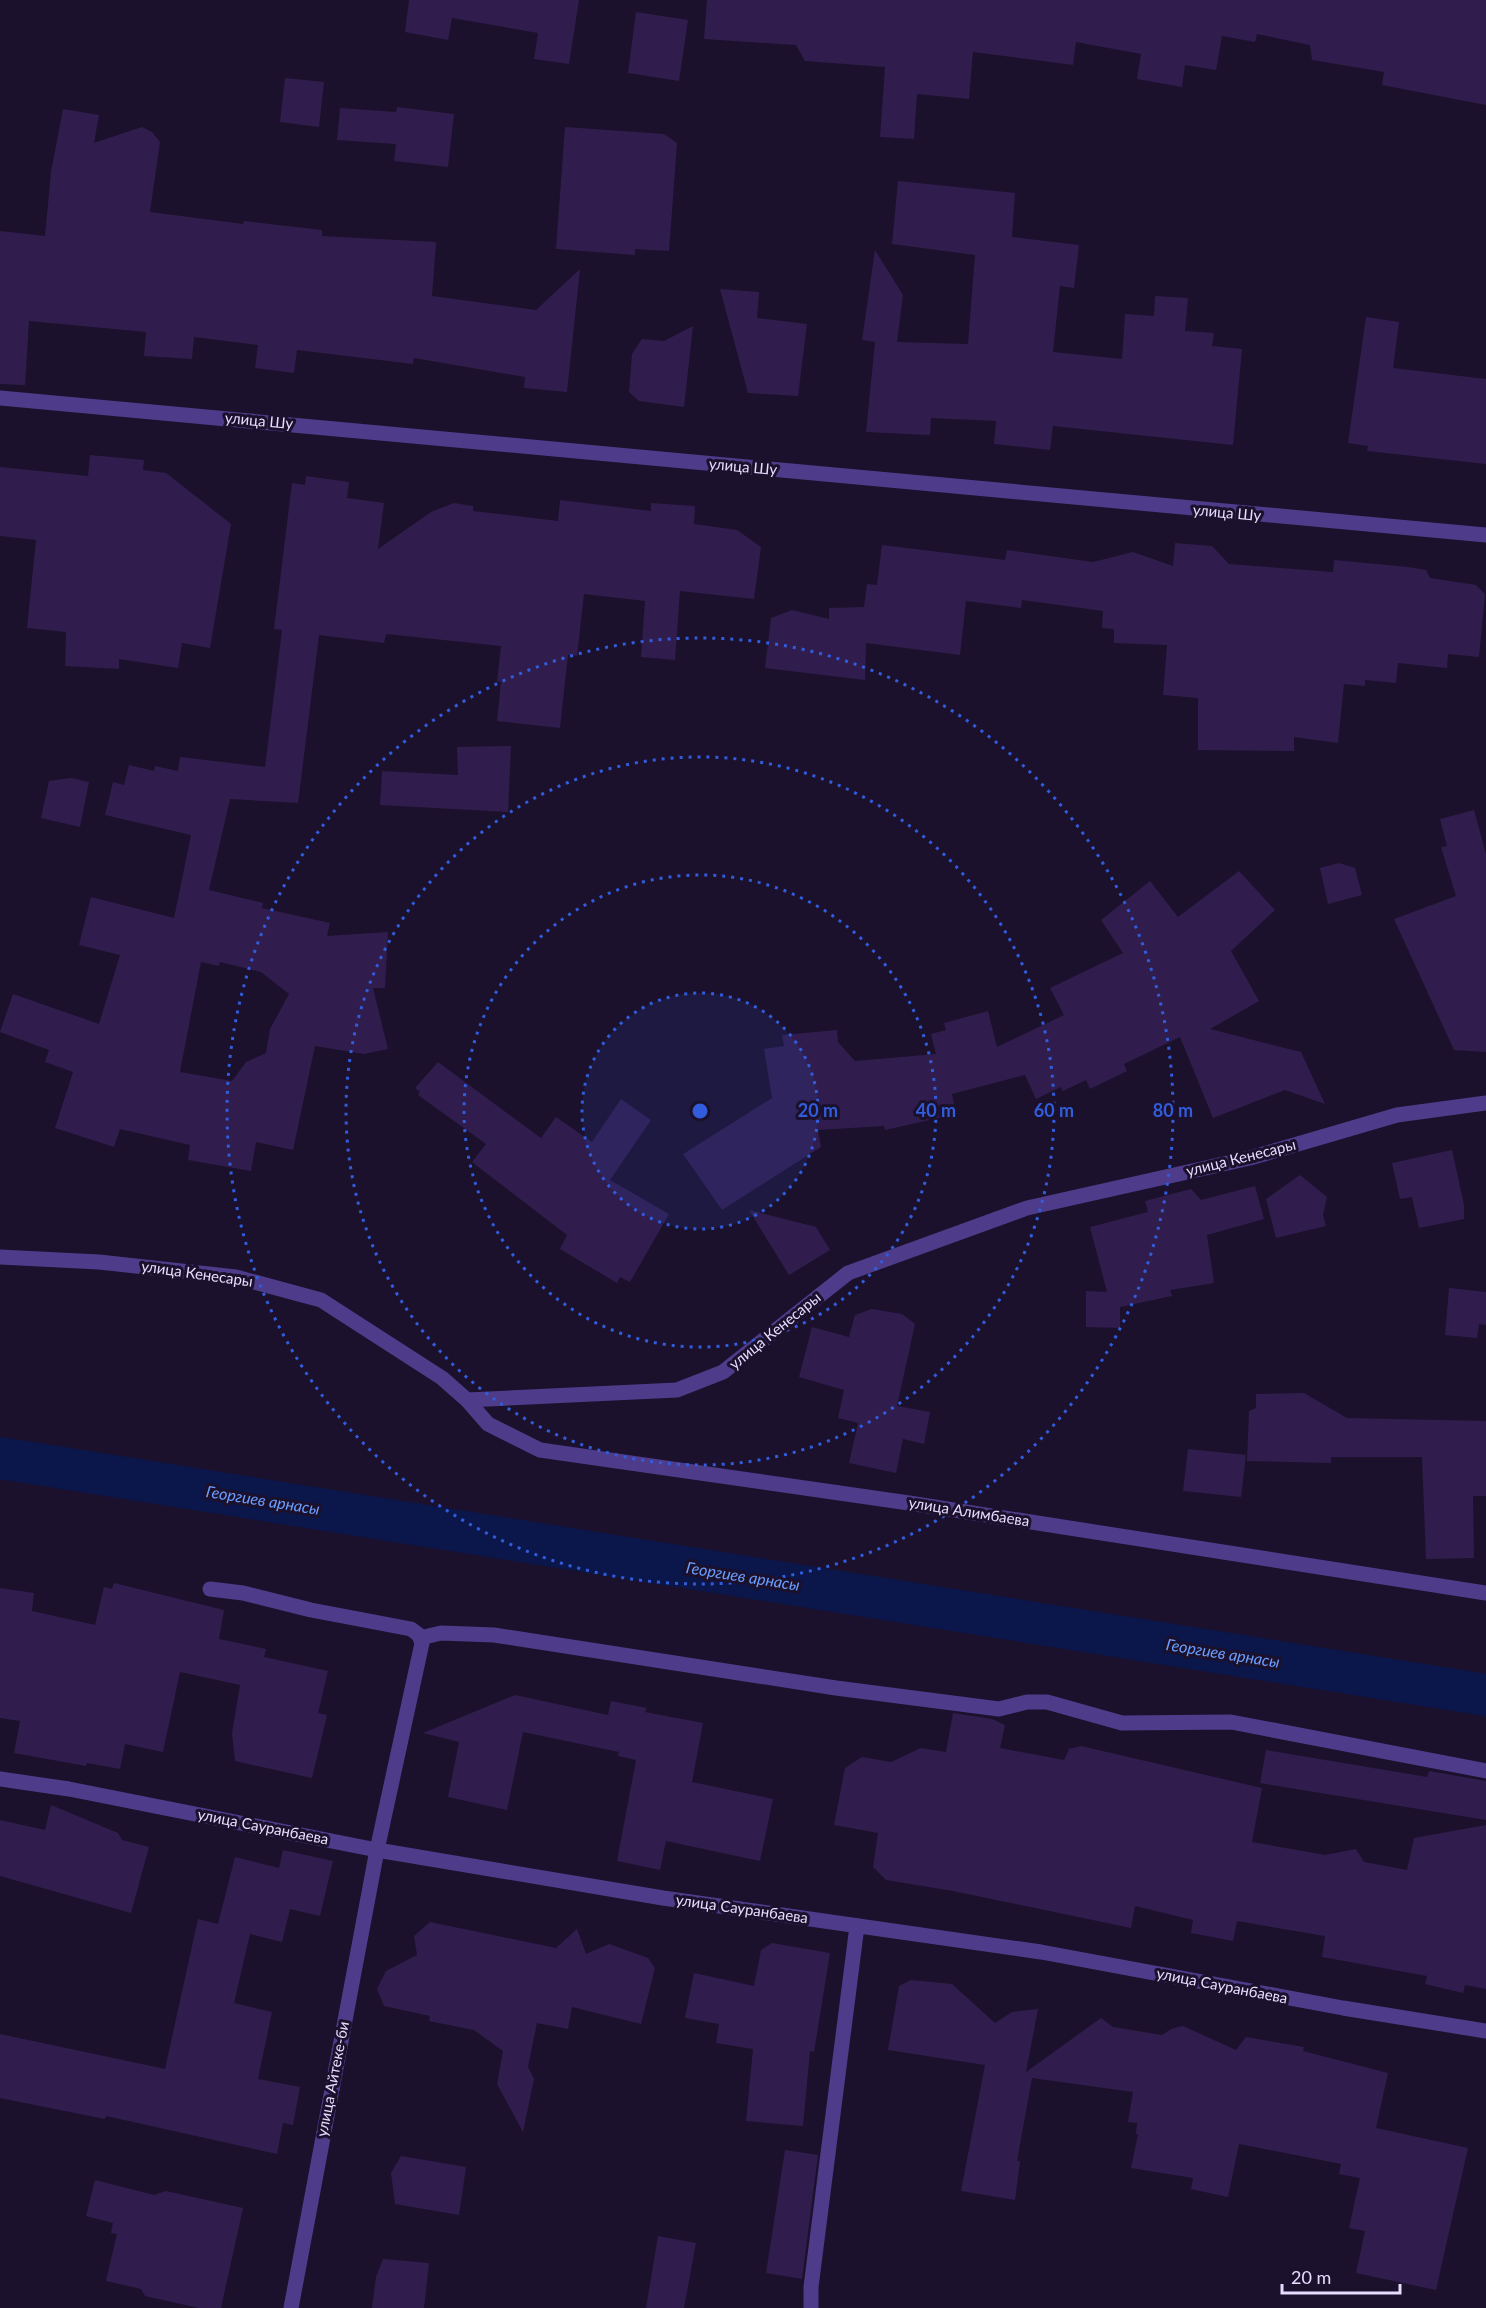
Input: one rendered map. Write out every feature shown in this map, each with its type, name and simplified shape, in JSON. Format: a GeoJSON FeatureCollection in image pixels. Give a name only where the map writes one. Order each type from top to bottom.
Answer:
{"type":"FeatureCollection","features":[{"type":"Feature","properties":{"kind":"street","name":"улица Шу"},"geometry":{"type":"LineString","coordinates":[[0,398],[1486,535]]}},
{"type":"Feature","properties":{"kind":"street","name":"улица Кенесары"},"geometry":{"type":"LineString","coordinates":[[0,1257],[99,1262],[236,1277],[321,1300],[442,1378],[467,1400],[677,1390],[723,1372],[848,1272],[1027,1208],[1250,1158],[1397,1115],[1486,1103]]}},
{"type":"Feature","properties":{"kind":"street","name":"улица Алимбаева"},"geometry":{"type":"LineString","coordinates":[[467,1400],[488,1424],[540,1450],[897,1501],[1486,1593]]}},
{"type":"Feature","properties":{"kind":"street"},"geometry":{"type":"LineString","coordinates":[[210,1589],[384,1622],[411,1629],[420,1638],[441,1633],[494,1635],[836,1688],[999,1709],[1027,1702],[1047,1702],[1122,1723],[1231,1722],[1486,1771]]}},
{"type":"Feature","properties":{"kind":"street","name":"улица Айтеке-би"},"geometry":{"type":"LineString","coordinates":[[291,2308],[377,1850],[414,1685],[422,1643],[420,1638]]}},
{"type":"Feature","properties":{"kind":"street","name":"улица Сауранбаева"},"geometry":{"type":"LineString","coordinates":[[0,1779],[69,1789],[377,1850],[663,1898],[1041,1952],[1343,2008],[1486,2031]]}},
{"type":"Feature","properties":{"kind":"street"},"geometry":{"type":"LineString","coordinates":[[811,2308],[811,2287],[857,1926]]}},
{"type":"Feature","properties":{"kind":"building"},"geometry":{"type":"Polygon","coordinates":[[[409,0],[579,0],[569,64],[534,59],[538,33],[452,18],[448,40],[405,32],[409,0]]]}},
{"type":"Feature","properties":{"kind":"building"},"geometry":{"type":"Polygon","coordinates":[[[707,0],[1486,0],[1486,105],[1382,85],[1384,72],[1312,60],[1310,45],[1257,34],[1255,42],[1222,36],[1216,70],[1185,65],[1182,87],[1137,79],[1141,54],[1076,42],[1073,65],[973,52],[969,99],[917,94],[914,139],[880,137],[885,67],[805,61],[796,45],[704,39],[707,0]]]}},
{"type":"Feature","properties":{"kind":"building"},"geometry":{"type":"Polygon","coordinates":[[[636,12],[688,20],[679,81],[628,73],[636,12]]]}},
{"type":"Feature","properties":{"kind":"building"},"geometry":{"type":"Polygon","coordinates":[[[285,78],[324,82],[319,127],[280,122],[285,78]]]}},
{"type":"Feature","properties":{"kind":"building"},"geometry":{"type":"Polygon","coordinates":[[[397,107],[454,114],[448,167],[394,161],[396,144],[337,140],[340,108],[396,112],[397,107]]]}},
{"type":"Feature","properties":{"kind":"building"},"geometry":{"type":"Polygon","coordinates":[[[63,109],[99,115],[94,143],[142,127],[152,132],[160,142],[150,212],[243,224],[244,221],[322,230],[322,236],[436,242],[432,296],[536,310],[580,269],[567,392],[524,388],[525,377],[414,358],[413,364],[297,350],[294,373],[255,368],[258,345],[194,337],[192,359],[144,356],[146,332],[29,321],[25,385],[0,384],[0,231],[45,236],[51,172],[63,109]]]}},
{"type":"Feature","properties":{"kind":"building"},"geometry":{"type":"Polygon","coordinates":[[[565,127],[664,134],[677,143],[669,251],[635,249],[635,255],[556,249],[565,127]]]}},
{"type":"Feature","properties":{"kind":"building"},"geometry":{"type":"Polygon","coordinates":[[[898,181],[1015,193],[1012,237],[1079,245],[1074,288],[1060,286],[1053,352],[1122,359],[1125,314],[1154,316],[1155,296],[1188,298],[1185,331],[1214,333],[1212,346],[1242,349],[1233,445],[1053,426],[1050,450],[994,444],[996,421],[931,418],[930,435],[866,432],[875,342],[862,340],[875,250],[903,295],[897,342],[968,344],[975,255],[892,244],[898,181]]]}},
{"type":"Feature","properties":{"kind":"building"},"geometry":{"type":"Polygon","coordinates":[[[720,289],[759,292],[757,318],[807,324],[798,396],[748,393],[720,289]]]}},
{"type":"Feature","properties":{"kind":"building"},"geometry":{"type":"Polygon","coordinates":[[[1366,317],[1399,322],[1393,368],[1486,379],[1486,464],[1367,451],[1368,446],[1348,443],[1366,317]]]}},
{"type":"Feature","properties":{"kind":"building"},"geometry":{"type":"Polygon","coordinates":[[[693,326],[684,407],[639,401],[629,392],[632,354],[642,339],[664,341],[693,326]]]}},
{"type":"Feature","properties":{"kind":"building"},"geometry":{"type":"Polygon","coordinates":[[[90,455],[144,460],[143,470],[166,473],[231,524],[210,648],[182,643],[178,668],[119,659],[119,669],[65,666],[66,632],[27,628],[36,540],[0,536],[0,467],[88,476],[90,455]]]}},
{"type":"Feature","properties":{"kind":"building"},"geometry":{"type":"Polygon","coordinates":[[[306,476],[349,482],[347,498],[384,503],[378,549],[431,512],[454,503],[473,506],[473,511],[558,521],[560,500],[651,511],[651,503],[695,506],[694,524],[737,530],[761,547],[754,599],[680,591],[675,660],[641,657],[645,601],[584,594],[577,656],[568,655],[560,728],[497,721],[501,682],[497,681],[501,646],[386,634],[384,643],[319,635],[298,803],[230,799],[209,890],[263,903],[262,908],[330,923],[327,936],[388,932],[385,988],[373,988],[388,1049],[364,1054],[315,1046],[293,1150],[256,1142],[251,1171],[188,1160],[190,1145],[120,1129],[114,1147],[55,1128],[73,1072],[45,1062],[49,1050],[0,1032],[13,994],[99,1024],[120,955],[79,945],[91,897],[174,918],[191,835],[105,815],[113,782],[124,785],[129,765],[154,771],[155,766],[178,771],[180,757],[265,767],[282,630],[274,629],[292,483],[305,485],[306,476]],[[201,962],[180,1072],[232,1081],[246,1062],[266,1053],[270,1029],[289,994],[261,972],[220,962],[219,966],[201,962]]]}},
{"type":"Feature","properties":{"kind":"building"},"geometry":{"type":"Polygon","coordinates":[[[1175,543],[1212,546],[1229,564],[1333,572],[1334,560],[1426,570],[1430,578],[1476,585],[1485,594],[1479,657],[1448,654],[1447,668],[1398,663],[1396,683],[1365,680],[1365,686],[1344,684],[1338,743],[1294,737],[1294,751],[1198,750],[1198,698],[1163,695],[1167,645],[1114,643],[1114,629],[1102,628],[1103,611],[1022,600],[1021,608],[966,601],[960,655],[866,643],[865,680],[765,668],[771,618],[792,610],[829,619],[829,608],[864,607],[867,584],[877,585],[882,545],[1005,560],[1007,550],[1093,562],[1133,552],[1173,566],[1175,543]]]}},
{"type":"Feature","properties":{"kind":"building"},"geometry":{"type":"Polygon","coordinates":[[[511,746],[508,812],[380,805],[382,771],[458,775],[457,747],[511,746]]]}},
{"type":"Feature","properties":{"kind":"building"},"geometry":{"type":"Polygon","coordinates":[[[71,778],[89,782],[80,827],[41,818],[49,781],[71,778]]]}},
{"type":"Feature","properties":{"kind":"building"},"geometry":{"type":"Polygon","coordinates":[[[1474,810],[1486,854],[1486,1052],[1454,1050],[1394,919],[1456,896],[1441,847],[1447,846],[1440,819],[1474,810]]]}},
{"type":"Feature","properties":{"kind":"building"},"geometry":{"type":"Polygon","coordinates":[[[1339,863],[1355,868],[1362,895],[1328,904],[1320,868],[1339,863]]]}},
{"type":"Feature","properties":{"kind":"building"},"geometry":{"type":"Polygon","coordinates":[[[1239,871],[1275,910],[1231,951],[1259,1001],[1210,1029],[1301,1052],[1325,1104],[1285,1090],[1213,1118],[1180,1037],[1124,1064],[1127,1071],[1090,1089],[1086,1080],[1063,1091],[1061,1087],[1036,1099],[1025,1075],[952,1094],[956,1114],[885,1130],[884,1126],[818,1130],[821,1147],[722,1210],[683,1154],[772,1098],[764,1049],[784,1046],[782,1035],[837,1030],[838,1042],[855,1061],[936,1054],[931,1034],[946,1030],[944,1023],[988,1011],[997,1047],[1064,1015],[1050,988],[1123,953],[1101,920],[1150,881],[1178,917],[1239,871]]]}},
{"type":"Feature","properties":{"kind":"building"},"geometry":{"type":"Polygon","coordinates":[[[438,1062],[541,1138],[556,1117],[592,1142],[621,1099],[651,1120],[610,1180],[669,1214],[630,1282],[620,1277],[617,1283],[560,1249],[567,1235],[472,1162],[486,1144],[418,1095],[420,1092],[415,1088],[438,1062]]]}},
{"type":"Feature","properties":{"kind":"building"},"geometry":{"type":"Polygon","coordinates":[[[1452,1150],[1464,1205],[1464,1219],[1419,1228],[1412,1197],[1400,1199],[1392,1163],[1452,1150]]]}},
{"type":"Feature","properties":{"kind":"building"},"geometry":{"type":"Polygon","coordinates":[[[1300,1175],[1327,1197],[1323,1215],[1326,1226],[1276,1238],[1266,1199],[1300,1175]]]}},
{"type":"Feature","properties":{"kind":"building"},"geometry":{"type":"Polygon","coordinates":[[[1255,1186],[1264,1219],[1207,1235],[1214,1283],[1170,1290],[1172,1296],[1120,1307],[1120,1328],[1086,1327],[1086,1291],[1107,1292],[1090,1227],[1148,1212],[1145,1201],[1191,1189],[1201,1200],[1255,1186]]]}},
{"type":"Feature","properties":{"kind":"building"},"geometry":{"type":"Polygon","coordinates":[[[749,1210],[816,1227],[830,1250],[789,1275],[749,1210]]]}},
{"type":"Feature","properties":{"kind":"building"},"geometry":{"type":"Polygon","coordinates":[[[1449,1288],[1486,1292],[1486,1325],[1479,1324],[1477,1338],[1445,1335],[1449,1288]]]}},
{"type":"Feature","properties":{"kind":"building"},"geometry":{"type":"Polygon","coordinates":[[[872,1309],[902,1314],[915,1324],[897,1406],[930,1412],[924,1444],[903,1439],[896,1473],[849,1463],[858,1423],[838,1418],[844,1390],[799,1377],[812,1327],[849,1337],[855,1315],[872,1309]]]}},
{"type":"Feature","properties":{"kind":"building"},"geometry":{"type":"Polygon","coordinates":[[[1304,1393],[1347,1418],[1486,1421],[1486,1496],[1473,1496],[1474,1558],[1426,1559],[1422,1457],[1331,1457],[1331,1463],[1247,1461],[1249,1411],[1256,1408],[1256,1394],[1304,1393]]]}},
{"type":"Feature","properties":{"kind":"building"},"geometry":{"type":"Polygon","coordinates":[[[1188,1449],[1246,1455],[1241,1497],[1183,1491],[1188,1449]]]}},
{"type":"Feature","properties":{"kind":"building"},"geometry":{"type":"Polygon","coordinates":[[[114,1583],[224,1610],[219,1639],[266,1649],[264,1657],[328,1671],[318,1713],[327,1715],[312,1778],[235,1761],[232,1733],[240,1685],[180,1672],[163,1752],[125,1744],[120,1769],[87,1763],[86,1766],[14,1753],[20,1721],[0,1718],[0,1588],[34,1593],[32,1611],[95,1625],[104,1587],[112,1589],[114,1583]]]}},
{"type":"Feature","properties":{"kind":"building"},"geometry":{"type":"Polygon","coordinates":[[[515,1695],[608,1715],[611,1701],[647,1708],[645,1712],[703,1723],[692,1782],[773,1799],[760,1861],[666,1841],[660,1870],[617,1861],[636,1760],[618,1756],[619,1752],[523,1732],[507,1810],[448,1797],[459,1742],[423,1733],[515,1695]]]}},
{"type":"Feature","properties":{"kind":"building"},"geometry":{"type":"Polygon","coordinates":[[[953,1713],[992,1719],[1005,1725],[1000,1748],[1064,1760],[1069,1749],[1081,1746],[1262,1788],[1252,1842],[1325,1855],[1356,1849],[1364,1862],[1407,1870],[1414,1838],[1486,1825],[1486,1989],[1465,1985],[1463,1993],[1425,1984],[1427,1976],[1322,1957],[1325,1936],[1237,1921],[1233,1941],[1191,1933],[1193,1920],[1135,1906],[1131,1928],[953,1891],[886,1880],[873,1867],[878,1833],[834,1825],[845,1768],[862,1757],[891,1762],[921,1748],[946,1752],[953,1713]]]}},
{"type":"Feature","properties":{"kind":"building"},"geometry":{"type":"Polygon","coordinates":[[[1266,1750],[1427,1777],[1429,1771],[1486,1781],[1486,1820],[1260,1783],[1266,1750]]]}},
{"type":"Feature","properties":{"kind":"building"},"geometry":{"type":"Polygon","coordinates":[[[51,1805],[118,1833],[122,1840],[149,1847],[131,1913],[0,1876],[0,1820],[45,1830],[51,1805]]]}},
{"type":"Feature","properties":{"kind":"building"},"geometry":{"type":"Polygon","coordinates":[[[283,1850],[333,1861],[320,1916],[290,1909],[282,1942],[250,1934],[234,2003],[272,2012],[258,2079],[300,2087],[293,2125],[283,2123],[277,2154],[106,2116],[105,2119],[0,2098],[0,2034],[165,2069],[198,1919],[218,1924],[235,1857],[279,1868],[283,1850]]]}},
{"type":"Feature","properties":{"kind":"building"},"geometry":{"type":"Polygon","coordinates":[[[430,1922],[556,1948],[577,1929],[586,1954],[609,1944],[648,1958],[655,1968],[641,2024],[572,2007],[568,2029],[537,2023],[528,2067],[534,2079],[523,2132],[497,2084],[503,2051],[474,2030],[429,2021],[430,2016],[384,2006],[377,1989],[386,1971],[417,1955],[414,1936],[430,1922]]]}},
{"type":"Feature","properties":{"kind":"building"},"geometry":{"type":"Polygon","coordinates":[[[772,1943],[830,1953],[814,2052],[810,2051],[803,2126],[746,2121],[753,2049],[716,2043],[719,2024],[685,2018],[694,1973],[754,1986],[761,1950],[772,1943]]]}},
{"type":"Feature","properties":{"kind":"building"},"geometry":{"type":"Polygon","coordinates":[[[911,1980],[952,1984],[995,2023],[1012,2012],[1038,2009],[1026,2072],[1101,2018],[1113,2027],[1162,2035],[1171,2029],[1183,2026],[1236,2050],[1246,2037],[1304,2047],[1303,2051],[1388,2073],[1376,2128],[1468,2148],[1436,2290],[1356,2273],[1365,2231],[1349,2228],[1360,2178],[1339,2174],[1341,2164],[1239,2144],[1228,2197],[1191,2189],[1193,2178],[1131,2168],[1138,2134],[1136,2134],[1137,2123],[1128,2122],[1133,2092],[1032,2078],[1017,2161],[1020,2161],[1015,2200],[961,2191],[985,2065],[888,2050],[899,1986],[911,1980]]]}},
{"type":"Feature","properties":{"kind":"building"},"geometry":{"type":"Polygon","coordinates":[[[785,2150],[818,2155],[802,2279],[766,2273],[785,2150]]]}},
{"type":"Feature","properties":{"kind":"building"},"geometry":{"type":"Polygon","coordinates":[[[401,2156],[466,2167],[459,2215],[395,2204],[391,2173],[401,2156]]]}},
{"type":"Feature","properties":{"kind":"building"},"geometry":{"type":"Polygon","coordinates":[[[95,2180],[154,2195],[166,2191],[243,2208],[221,2308],[199,2308],[145,2296],[141,2289],[106,2281],[117,2234],[111,2233],[113,2223],[86,2216],[95,2180]]]}},
{"type":"Feature","properties":{"kind":"building"},"geometry":{"type":"Polygon","coordinates":[[[658,2236],[696,2243],[684,2308],[646,2308],[658,2236]]]}},
{"type":"Feature","properties":{"kind":"building"},"geometry":{"type":"Polygon","coordinates":[[[383,2259],[429,2263],[424,2308],[372,2308],[376,2277],[383,2259]]]}},
{"type":"Feature","properties":{"kind":"waterway","name":"Георгиев арнасы"},"geometry":{"type":"LineString","coordinates":[[0,1458],[1486,1695]]}}]}
